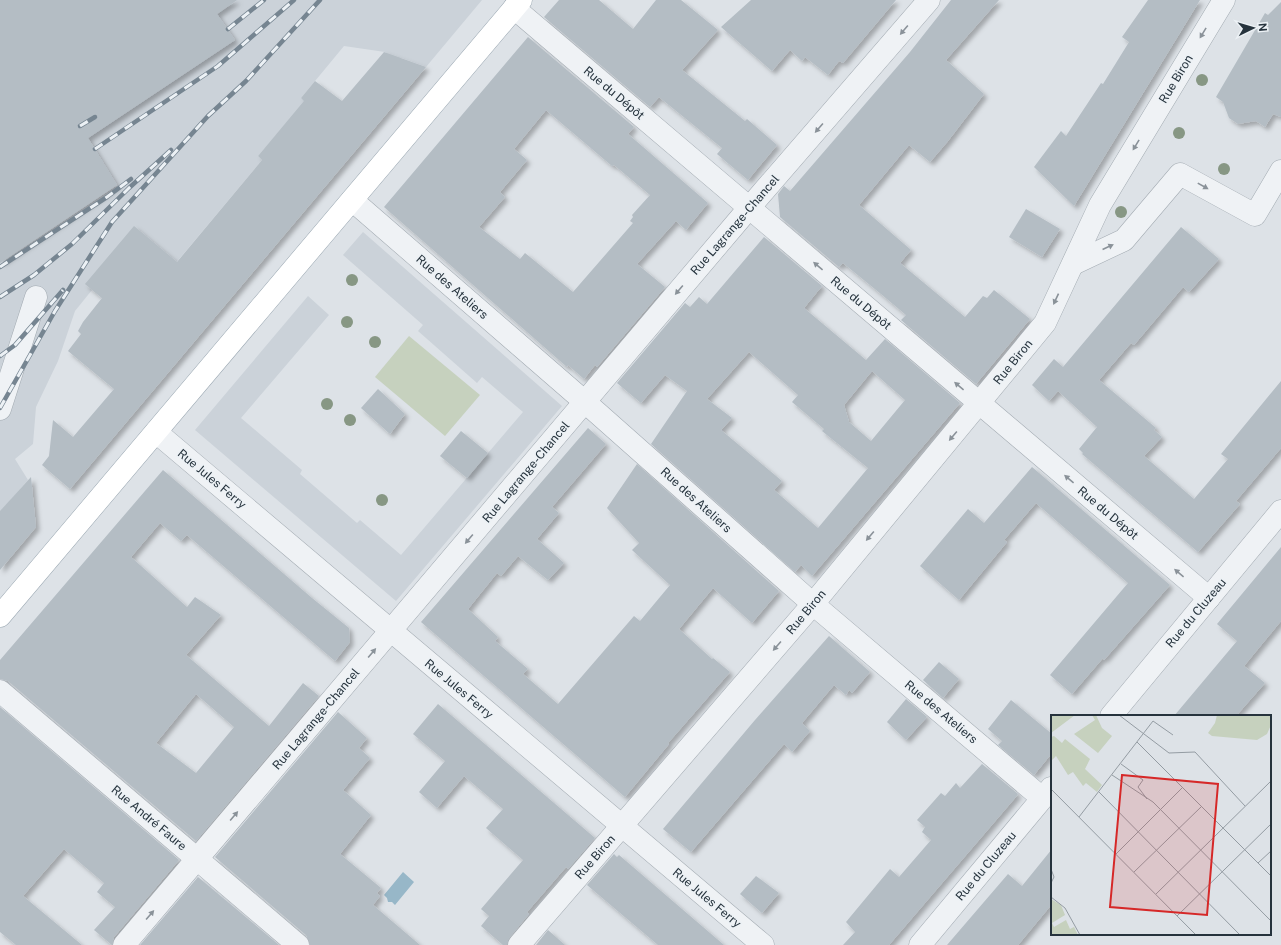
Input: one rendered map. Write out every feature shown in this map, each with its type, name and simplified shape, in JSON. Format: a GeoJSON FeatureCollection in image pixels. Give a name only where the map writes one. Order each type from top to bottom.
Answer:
{"type":"FeatureCollection","features":[{"type":"Feature","properties":{"kind":"main road"},"geometry":{"type":"LineString","coordinates":[[0,616],[518,4]]}},
{"type":"Feature","properties":{"kind":"street","name":"Rue Lagrange-Chancel"},"geometry":{"type":"LineString","coordinates":[[124,945],[749,208],[929,0]]}},
{"type":"Feature","properties":{"kind":"street","name":"Rue Biron"},"geometry":{"type":"LineString","coordinates":[[519,945],[813,604],[1045,323],[1100,205],[1224,0]]}},
{"type":"Feature","properties":{"kind":"street","name":"Rue du Dépôt"},"geometry":{"type":"LineString","coordinates":[[518,4],[749,208],[1209,598]]}},
{"type":"Feature","properties":{"kind":"street"},"geometry":{"type":"LineString","coordinates":[[1073,264],[1124,240],[1180,174],[1255,215],[1281,171]]}},
{"type":"Feature","properties":{"kind":"street","name":"Rue des Ateliers"},"geometry":{"type":"LineString","coordinates":[[352,200],[585,402],[813,604],[1047,792]]}},
{"type":"Feature","properties":{"kind":"street"},"geometry":{"type":"LineString","coordinates":[[0,409],[36,297]]}},
{"type":"Feature","properties":{"kind":"street","name":"Rue Jules Ferry"},"geometry":{"type":"LineString","coordinates":[[156,432],[622,827],[764,945]]}},
{"type":"Feature","properties":{"kind":"street","name":"Rue du Cluzeau"},"geometry":{"type":"LineString","coordinates":[[1112,715],[1281,511]]}},
{"type":"Feature","properties":{"kind":"street","name":"Rue André Faure"},"geometry":{"type":"LineString","coordinates":[[0,691],[298,945]]}},
{"type":"Feature","properties":{"kind":"street","name":"Rue du Cluzeau"},"geometry":{"type":"LineString","coordinates":[[920,945],[1047,792]]}},
{"type":"Feature","properties":{"kind":"shaded area"},"geometry":{"type":"Polygon","coordinates":[[[0,0],[482,0],[426,67],[401,58],[398,63],[385,52],[344,46],[301,98],[305,101],[258,156],[262,160],[129,319],[92,290],[75,311],[58,361],[36,407],[33,444],[15,459],[28,480],[0,512],[0,0]]]}},
{"type":"Feature","properties":{"kind":"shaded area"},"geometry":{"type":"Polygon","coordinates":[[[363,232],[562,406],[396,601],[195,430],[308,296],[329,315],[241,418],[302,470],[300,474],[357,523],[360,520],[401,555],[523,412],[482,377],[477,383],[418,331],[423,325],[343,255],[363,232]]]}},
{"type":"Feature","properties":{"kind":"green space"},"geometry":{"type":"Polygon","coordinates":[[[409,336],[480,395],[445,436],[375,377],[409,336]]]}},
{"type":"Feature","properties":{"kind":"water"},"geometry":{"type":"Polygon","coordinates":[[[403,872],[414,882],[395,905],[392,902],[388,902],[384,895],[403,872]]]}},
{"type":"Feature","properties":{"kind":"building"},"geometry":{"type":"Polygon","coordinates":[[[0,0],[237,0],[217,14],[235,40],[88,138],[117,185],[0,263],[0,0]]]}},
{"type":"Feature","properties":{"kind":"building"},"geometry":{"type":"Polygon","coordinates":[[[559,0],[599,0],[633,29],[656,0],[681,0],[718,30],[682,70],[745,121],[747,119],[777,145],[748,180],[717,154],[722,148],[659,97],[650,107],[544,17],[559,0]]]}},
{"type":"Feature","properties":{"kind":"building"},"geometry":{"type":"Polygon","coordinates":[[[751,0],[896,0],[843,63],[839,61],[828,75],[805,57],[802,61],[790,50],[772,71],[721,27],[751,0]]]}},
{"type":"Feature","properties":{"kind":"building"},"geometry":{"type":"Polygon","coordinates":[[[951,0],[999,0],[946,60],[984,94],[930,162],[909,145],[859,205],[911,250],[900,263],[965,317],[983,296],[987,298],[994,290],[1030,319],[976,384],[901,320],[906,315],[843,263],[839,267],[780,217],[778,194],[784,186],[790,191],[910,52],[951,0]]]}},
{"type":"Feature","properties":{"kind":"building"},"geometry":{"type":"Polygon","coordinates":[[[1148,0],[1200,0],[1074,206],[1034,167],[1061,131],[1066,136],[1101,83],[1103,84],[1129,42],[1122,37],[1148,0]]]}},
{"type":"Feature","properties":{"kind":"building"},"geometry":{"type":"Polygon","coordinates":[[[1281,2],[1281,117],[1273,114],[1265,127],[1256,121],[1238,124],[1229,118],[1223,102],[1216,97],[1265,13],[1268,15],[1281,2]]]}},
{"type":"Feature","properties":{"kind":"building"},"geometry":{"type":"Polygon","coordinates":[[[528,37],[634,127],[628,134],[708,203],[686,230],[676,221],[637,264],[665,287],[597,367],[595,365],[584,379],[568,365],[567,367],[384,207],[528,37]],[[546,110],[514,149],[527,160],[500,192],[505,197],[479,227],[520,259],[525,253],[573,292],[633,223],[630,221],[633,217],[632,215],[650,195],[614,165],[612,166],[546,110]]]}},
{"type":"Feature","properties":{"kind":"building"},"geometry":{"type":"Polygon","coordinates":[[[384,52],[426,67],[70,489],[42,465],[49,456],[53,420],[73,437],[114,389],[68,351],[81,334],[78,331],[83,322],[102,298],[85,284],[134,226],[177,262],[262,160],[258,156],[304,101],[301,98],[315,81],[342,101],[384,52]]]}},
{"type":"Feature","properties":{"kind":"building"},"geometry":{"type":"Polygon","coordinates":[[[1026,209],[1060,229],[1042,257],[1009,237],[1026,209]]]}},
{"type":"Feature","properties":{"kind":"building"},"geometry":{"type":"Polygon","coordinates":[[[1181,227],[1219,259],[1189,292],[1183,287],[1134,345],[1131,343],[1099,380],[1156,428],[1154,430],[1162,437],[1144,456],[1194,499],[1228,459],[1221,454],[1281,381],[1281,448],[1236,501],[1240,504],[1198,552],[1082,454],[1083,453],[1079,449],[1097,427],[1058,391],[1049,401],[1032,385],[1054,359],[1063,367],[1181,227]]]}},
{"type":"Feature","properties":{"kind":"building"},"geometry":{"type":"Polygon","coordinates":[[[764,237],[822,286],[804,308],[866,360],[885,339],[960,403],[812,576],[801,565],[795,572],[651,444],[687,391],[665,375],[641,403],[617,383],[685,303],[690,307],[699,297],[707,304],[764,237]],[[749,352],[707,399],[732,418],[721,430],[782,481],[774,490],[818,528],[868,468],[822,431],[824,429],[792,402],[798,395],[749,352]],[[872,371],[844,405],[849,422],[871,441],[905,400],[872,371]]]}},
{"type":"Feature","properties":{"kind":"building"},"geometry":{"type":"Polygon","coordinates":[[[378,389],[405,414],[390,434],[361,408],[378,389]]]}},
{"type":"Feature","properties":{"kind":"building"},"geometry":{"type":"Polygon","coordinates":[[[588,428],[606,444],[552,507],[559,513],[537,539],[564,563],[548,580],[518,556],[501,576],[497,573],[468,609],[498,637],[495,641],[528,669],[523,674],[558,704],[634,616],[640,621],[670,585],[632,550],[639,543],[607,508],[637,464],[779,591],[752,623],[713,588],[679,629],[712,659],[713,658],[730,672],[668,743],[669,744],[625,797],[421,622],[588,428]]]}},
{"type":"Feature","properties":{"kind":"building"},"geometry":{"type":"Polygon","coordinates":[[[461,431],[488,453],[467,478],[440,456],[461,431]]]}},
{"type":"Feature","properties":{"kind":"building"},"geometry":{"type":"Polygon","coordinates":[[[1032,467],[1170,585],[1072,694],[1050,675],[1128,583],[1036,503],[1004,540],[1007,542],[959,600],[920,566],[968,509],[984,523],[1032,467]]]}},
{"type":"Feature","properties":{"kind":"building"},"geometry":{"type":"Polygon","coordinates":[[[163,470],[349,628],[350,642],[335,661],[187,535],[181,541],[160,523],[131,557],[187,607],[195,597],[221,615],[186,655],[269,726],[303,683],[319,696],[196,841],[8,681],[0,679],[0,660],[163,470]],[[196,694],[156,743],[196,773],[234,727],[196,694]]]}},
{"type":"Feature","properties":{"kind":"building"},"geometry":{"type":"Polygon","coordinates":[[[31,477],[36,527],[0,570],[0,511],[31,477]]]}},
{"type":"Feature","properties":{"kind":"building"},"geometry":{"type":"Polygon","coordinates":[[[1281,547],[1281,621],[1244,666],[1265,683],[1237,715],[1175,715],[1237,641],[1217,624],[1281,547]]]}},
{"type":"Feature","properties":{"kind":"building"},"geometry":{"type":"Polygon","coordinates":[[[829,636],[870,672],[852,693],[849,690],[846,695],[834,685],[802,723],[810,731],[792,752],[784,744],[691,852],[663,829],[755,720],[829,636]]]}},
{"type":"Feature","properties":{"kind":"building"},"geometry":{"type":"Polygon","coordinates":[[[939,662],[959,679],[943,698],[923,680],[939,662]]]}},
{"type":"Feature","properties":{"kind":"building"},"geometry":{"type":"Polygon","coordinates":[[[906,699],[927,717],[906,740],[887,722],[906,699]]]}},
{"type":"Feature","properties":{"kind":"building"},"geometry":{"type":"Polygon","coordinates":[[[1011,700],[1051,733],[1051,754],[1034,775],[998,745],[1002,741],[988,729],[1011,700]]]}},
{"type":"Feature","properties":{"kind":"building"},"geometry":{"type":"Polygon","coordinates":[[[438,704],[595,838],[568,869],[566,867],[527,912],[529,914],[510,937],[507,945],[503,945],[481,926],[489,916],[481,909],[523,860],[486,828],[503,809],[464,776],[437,808],[419,792],[445,761],[413,734],[438,704]]]}},
{"type":"Feature","properties":{"kind":"building"},"geometry":{"type":"Polygon","coordinates":[[[0,707],[179,860],[114,937],[112,945],[94,930],[115,907],[97,892],[104,883],[64,849],[23,896],[82,945],[16,945],[0,932],[0,707]]]}},
{"type":"Feature","properties":{"kind":"building"},"geometry":{"type":"Polygon","coordinates":[[[338,712],[367,738],[359,748],[370,758],[343,790],[371,815],[340,854],[381,888],[377,893],[380,896],[373,905],[420,945],[310,945],[306,935],[215,857],[338,712]]]}},
{"type":"Feature","properties":{"kind":"building"},"geometry":{"type":"Polygon","coordinates":[[[982,764],[1018,794],[1015,798],[889,945],[843,945],[855,932],[846,922],[890,869],[899,877],[931,840],[922,832],[925,827],[917,820],[941,793],[945,796],[956,783],[960,788],[982,764]]]}},
{"type":"Feature","properties":{"kind":"building"},"geometry":{"type":"Polygon","coordinates":[[[1051,850],[1051,905],[1018,945],[947,945],[1008,874],[1022,886],[1051,850]]]}},
{"type":"Feature","properties":{"kind":"building"},"geometry":{"type":"Polygon","coordinates":[[[614,854],[617,857],[619,855],[724,945],[658,945],[587,885],[614,854]]]}},
{"type":"Feature","properties":{"kind":"building"},"geometry":{"type":"Polygon","coordinates":[[[756,876],[779,893],[762,913],[740,894],[756,876]]]}},
{"type":"Feature","properties":{"kind":"building"},"geometry":{"type":"Polygon","coordinates":[[[198,877],[279,945],[140,945],[198,877]]]}},
{"type":"Feature","properties":{"kind":"building"},"geometry":{"type":"Polygon","coordinates":[[[548,930],[565,945],[536,945],[548,930]]]}},
{"type":"Feature","properties":{"kind":"railway"},"geometry":{"type":"LineString","coordinates":[[228,29],[264,0]]}},
{"type":"Feature","properties":{"kind":"railway"},"geometry":{"type":"LineString","coordinates":[[95,149],[218,66],[294,0]]}},
{"type":"Feature","properties":{"kind":"railway"},"geometry":{"type":"LineString","coordinates":[[0,408],[55,311],[112,222],[208,116],[246,81],[320,0]]}},
{"type":"Feature","properties":{"kind":"railway"},"geometry":{"type":"LineString","coordinates":[[80,126],[95,117]]}},
{"type":"Feature","properties":{"kind":"railway"},"geometry":{"type":"LineString","coordinates":[[0,297],[34,275],[72,244],[129,188],[171,150]]}},
{"type":"Feature","properties":{"kind":"railway"},"geometry":{"type":"LineString","coordinates":[[0,267],[107,197],[131,179]]}},
{"type":"Feature","properties":{"kind":"railway"},"geometry":{"type":"LineString","coordinates":[[0,356],[15,345],[63,290]]}}]}
